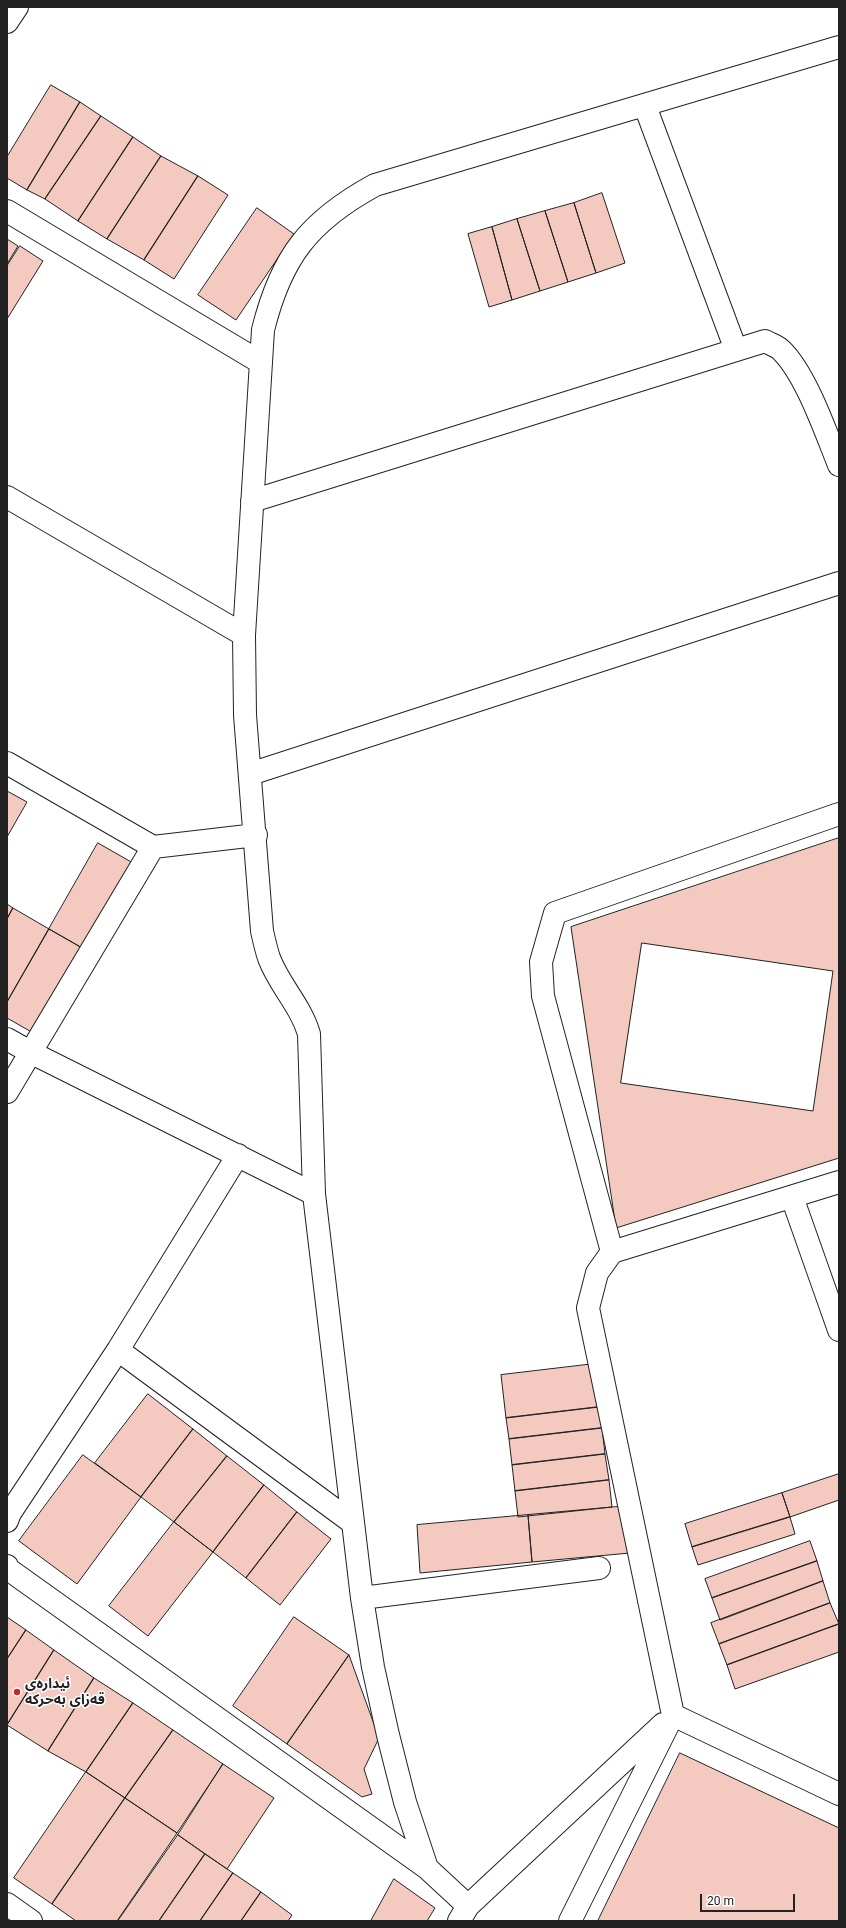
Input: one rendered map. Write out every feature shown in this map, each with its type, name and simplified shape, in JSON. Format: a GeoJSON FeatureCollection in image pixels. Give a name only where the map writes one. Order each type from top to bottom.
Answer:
{"type":"FeatureCollection","features":[{"type":"Feature","properties":{"kind":"street"},"geometry":{"type":"LineString","coordinates":[[7,22],[17,7]]}},
{"type":"Feature","properties":{"kind":"street"},"geometry":{"type":"LineString","coordinates":[[427,1868],[405,1802],[388,1735],[373,1667],[362,1598],[314,1194],[309,1034],[305,1021],[275,971],[265,945],[262,931],[256,835],[245,716],[244,635],[260,362],[264,324],[271,299],[284,270],[301,243],[317,226],[347,200],[375,185],[645,106],[839,46]]}},
{"type":"Feature","properties":{"kind":"street"},"geometry":{"type":"LineString","coordinates":[[645,106],[736,350]]}},
{"type":"Feature","properties":{"kind":"street"},"geometry":{"type":"LineString","coordinates":[[7,211],[260,362]]}},
{"type":"Feature","properties":{"kind":"street"},"geometry":{"type":"LineString","coordinates":[[252,501],[765,341],[780,350],[794,366],[816,409],[839,465]]}},
{"type":"Feature","properties":{"kind":"street"},"geometry":{"type":"LineString","coordinates":[[7,497],[244,635]]}},
{"type":"Feature","properties":{"kind":"street"},"geometry":{"type":"LineString","coordinates":[[250,774],[839,583]]}},
{"type":"Feature","properties":{"kind":"street"},"geometry":{"type":"LineString","coordinates":[[7,763],[153,847],[256,835]]}},
{"type":"Feature","properties":{"kind":"street"},"geometry":{"type":"LineString","coordinates":[[612,1252],[543,996],[541,962],[555,913],[839,814]]}},
{"type":"Feature","properties":{"kind":"street"},"geometry":{"type":"LineString","coordinates":[[7,1092],[153,847]]}},
{"type":"Feature","properties":{"kind":"street"},"geometry":{"type":"LineString","coordinates":[[7,1039],[30,1052],[314,1194]]}},
{"type":"Feature","properties":{"kind":"street"},"geometry":{"type":"LineString","coordinates":[[7,1521],[10,1513],[118,1350],[238,1155]]}},
{"type":"Feature","properties":{"kind":"street"},"geometry":{"type":"LineString","coordinates":[[570,1921],[672,1715],[588,1308],[597,1273],[612,1252],[839,1182]]}},
{"type":"Feature","properties":{"kind":"street"},"geometry":{"type":"LineString","coordinates":[[792,1197],[839,1330]]}},
{"type":"Feature","properties":{"kind":"street"},"geometry":{"type":"LineString","coordinates":[[118,1350],[353,1523]]}},
{"type":"Feature","properties":{"kind":"street"},"geometry":{"type":"LineString","coordinates":[[7,1566],[8,1569],[427,1868],[464,1913],[672,1715]]}},
{"type":"Feature","properties":{"kind":"street"},"geometry":{"type":"LineString","coordinates":[[362,1598],[599,1568]]}},
{"type":"Feature","properties":{"kind":"street"},"geometry":{"type":"LineString","coordinates":[[672,1715],[839,1794]]}},
{"type":"Feature","properties":{"kind":"street"},"geometry":{"type":"LineString","coordinates":[[7,1904],[31,1921]]}},
{"type":"Feature","properties":{"kind":"building"},"geometry":{"type":"Polygon","coordinates":[[[51,85],[80,102],[27,190],[7,178],[7,157],[51,85]]]}},
{"type":"Feature","properties":{"kind":"building"},"geometry":{"type":"Polygon","coordinates":[[[80,102],[101,116],[45,199],[27,190],[80,102]]]}},
{"type":"Feature","properties":{"kind":"building"},"geometry":{"type":"Polygon","coordinates":[[[101,116],[133,137],[78,221],[45,199],[101,116]]]}},
{"type":"Feature","properties":{"kind":"building"},"geometry":{"type":"Polygon","coordinates":[[[133,137],[161,156],[107,239],[78,221],[133,137]]]}},
{"type":"Feature","properties":{"kind":"building"},"geometry":{"type":"Polygon","coordinates":[[[161,156],[198,176],[144,260],[107,239],[161,156]]]}},
{"type":"Feature","properties":{"kind":"building"},"geometry":{"type":"Polygon","coordinates":[[[198,176],[228,195],[174,279],[144,260],[198,176]]]}},
{"type":"Feature","properties":{"kind":"building"},"geometry":{"type":"Polygon","coordinates":[[[602,193],[625,263],[596,273],[574,203],[602,193]]]}},
{"type":"Feature","properties":{"kind":"building"},"geometry":{"type":"Polygon","coordinates":[[[574,203],[596,273],[568,282],[545,211],[574,203]]]}},
{"type":"Feature","properties":{"kind":"building"},"geometry":{"type":"Polygon","coordinates":[[[257,208],[294,234],[236,320],[198,295],[257,208]]]}},
{"type":"Feature","properties":{"kind":"building"},"geometry":{"type":"Polygon","coordinates":[[[545,211],[568,282],[540,291],[517,219],[545,211]]]}},
{"type":"Feature","properties":{"kind":"building"},"geometry":{"type":"Polygon","coordinates":[[[517,219],[540,291],[512,300],[492,227],[517,219]]]}},
{"type":"Feature","properties":{"kind":"building"},"geometry":{"type":"Polygon","coordinates":[[[492,227],[512,300],[489,307],[468,234],[492,227]]]}},
{"type":"Feature","properties":{"kind":"building"},"geometry":{"type":"Polygon","coordinates":[[[7,239],[18,246],[7,264],[7,239]]]}},
{"type":"Feature","properties":{"kind":"building"},"geometry":{"type":"Polygon","coordinates":[[[20,246],[43,261],[7,319],[7,266],[20,246]]]}},
{"type":"Feature","properties":{"kind":"building"},"geometry":{"type":"Polygon","coordinates":[[[7,791],[27,802],[7,837],[7,791]]]}},
{"type":"Feature","properties":{"kind":"building"},"geometry":{"type":"Polygon","coordinates":[[[839,838],[839,1158],[616,1228],[571,927],[839,838]]]}},
{"type":"Feature","properties":{"kind":"building"},"geometry":{"type":"Polygon","coordinates":[[[98,843],[133,863],[84,949],[49,929],[98,843]]]}},
{"type":"Feature","properties":{"kind":"building"},"geometry":{"type":"Polygon","coordinates":[[[7,904],[13,908],[7,919],[7,904]]]}},
{"type":"Feature","properties":{"kind":"building"},"geometry":{"type":"Polygon","coordinates":[[[13,908],[49,929],[7,1002],[7,919],[13,908]]]}},
{"type":"Feature","properties":{"kind":"building"},"geometry":{"type":"Polygon","coordinates":[[[49,929],[84,949],[35,1034],[7,1018],[7,1002],[49,929]]]}},
{"type":"Feature","properties":{"kind":"building"},"geometry":{"type":"Polygon","coordinates":[[[642,943],[833,971],[813,1111],[621,1083],[642,943]]]}},
{"type":"Feature","properties":{"kind":"building"},"geometry":{"type":"Polygon","coordinates":[[[594,1364],[599,1407],[506,1418],[501,1375],[594,1364]]]}},
{"type":"Feature","properties":{"kind":"building"},"geometry":{"type":"Polygon","coordinates":[[[148,1394],[193,1429],[141,1497],[95,1463],[148,1394]]]}},
{"type":"Feature","properties":{"kind":"building"},"geometry":{"type":"Polygon","coordinates":[[[599,1407],[602,1428],[509,1439],[506,1418],[599,1407]]]}},
{"type":"Feature","properties":{"kind":"building"},"geometry":{"type":"Polygon","coordinates":[[[602,1428],[605,1454],[512,1465],[509,1439],[602,1428]]]}},
{"type":"Feature","properties":{"kind":"building"},"geometry":{"type":"Polygon","coordinates":[[[193,1429],[227,1456],[174,1522],[141,1497],[193,1429]]]}},
{"type":"Feature","properties":{"kind":"building"},"geometry":{"type":"Polygon","coordinates":[[[605,1454],[609,1480],[515,1491],[512,1465],[605,1454]]]}},
{"type":"Feature","properties":{"kind":"building"},"geometry":{"type":"Polygon","coordinates":[[[83,1455],[141,1497],[77,1584],[19,1541],[83,1455]]]}},
{"type":"Feature","properties":{"kind":"building"},"geometry":{"type":"Polygon","coordinates":[[[227,1456],[264,1485],[213,1552],[174,1522],[227,1456]]]}},
{"type":"Feature","properties":{"kind":"building"},"geometry":{"type":"Polygon","coordinates":[[[839,1474],[839,1500],[790,1517],[782,1493],[839,1474]]]}},
{"type":"Feature","properties":{"kind":"building"},"geometry":{"type":"Polygon","coordinates":[[[609,1480],[612,1507],[518,1517],[515,1491],[609,1480]]]}},
{"type":"Feature","properties":{"kind":"building"},"geometry":{"type":"Polygon","coordinates":[[[264,1485],[297,1512],[246,1578],[213,1552],[264,1485]]]}},
{"type":"Feature","properties":{"kind":"building"},"geometry":{"type":"Polygon","coordinates":[[[782,1493],[790,1517],[692,1547],[685,1524],[782,1493]]]}},
{"type":"Feature","properties":{"kind":"building"},"geometry":{"type":"Polygon","coordinates":[[[628,1506],[630,1553],[532,1562],[528,1515],[628,1506]]]}},
{"type":"Feature","properties":{"kind":"building"},"geometry":{"type":"Polygon","coordinates":[[[297,1512],[331,1539],[280,1605],[246,1578],[297,1512]]]}},
{"type":"Feature","properties":{"kind":"building"},"geometry":{"type":"Polygon","coordinates":[[[528,1515],[532,1562],[420,1573],[417,1525],[528,1515]]]}},
{"type":"Feature","properties":{"kind":"building"},"geometry":{"type":"Polygon","coordinates":[[[790,1517],[795,1534],[698,1565],[692,1547],[790,1517]]]}},
{"type":"Feature","properties":{"kind":"building"},"geometry":{"type":"Polygon","coordinates":[[[174,1522],[213,1552],[148,1636],[109,1606],[174,1522]]]}},
{"type":"Feature","properties":{"kind":"building"},"geometry":{"type":"Polygon","coordinates":[[[810,1541],[817,1561],[712,1598],[705,1579],[810,1541]]]}},
{"type":"Feature","properties":{"kind":"building"},"geometry":{"type":"Polygon","coordinates":[[[817,1561],[823,1581],[720,1620],[712,1598],[817,1561]]]}},
{"type":"Feature","properties":{"kind":"building"},"geometry":{"type":"Polygon","coordinates":[[[823,1581],[830,1603],[719,1644],[711,1623],[823,1581]]]}},
{"type":"Feature","properties":{"kind":"building"},"geometry":{"type":"Polygon","coordinates":[[[830,1603],[839,1624],[727,1665],[719,1644],[830,1603]]]}},
{"type":"Feature","properties":{"kind":"building"},"geometry":{"type":"Polygon","coordinates":[[[7,1617],[26,1630],[7,1659],[7,1617]]]}},
{"type":"Feature","properties":{"kind":"building"},"geometry":{"type":"Polygon","coordinates":[[[294,1617],[349,1655],[287,1744],[233,1706],[294,1617]]]}},
{"type":"Feature","properties":{"kind":"building"},"geometry":{"type":"Polygon","coordinates":[[[839,1624],[839,1652],[735,1689],[727,1665],[839,1624]]]}},
{"type":"Feature","properties":{"kind":"building","name":"ئیدارەی قەزای بەحرکە"},"geometry":{"type":"Polygon","coordinates":[[[26,1630],[54,1650],[7,1725],[7,1659],[26,1630]]]}},
{"type":"Feature","properties":{"kind":"building"},"geometry":{"type":"Polygon","coordinates":[[[54,1650],[94,1678],[48,1751],[7,1725],[54,1650]]]}},
{"type":"Feature","properties":{"kind":"building"},"geometry":{"type":"Polygon","coordinates":[[[349,1655],[379,1738],[364,1769],[372,1794],[362,1797],[287,1744],[349,1655]]]}},
{"type":"Feature","properties":{"kind":"building"},"geometry":{"type":"Polygon","coordinates":[[[94,1678],[133,1703],[86,1772],[48,1751],[94,1678]]]}},
{"type":"Feature","properties":{"kind":"building"},"geometry":{"type":"Polygon","coordinates":[[[133,1703],[173,1730],[125,1798],[86,1772],[133,1703]]]}},
{"type":"Feature","properties":{"kind":"building"},"geometry":{"type":"Polygon","coordinates":[[[173,1730],[223,1764],[177,1833],[125,1798],[173,1730]]]}},
{"type":"Feature","properties":{"kind":"building"},"geometry":{"type":"Polygon","coordinates":[[[680,1753],[839,1828],[839,1921],[598,1921],[680,1753]]]}},
{"type":"Feature","properties":{"kind":"building"},"geometry":{"type":"Polygon","coordinates":[[[223,1764],[274,1798],[227,1869],[178,1835],[223,1764]]]}},
{"type":"Feature","properties":{"kind":"building"},"geometry":{"type":"Polygon","coordinates":[[[86,1772],[125,1798],[52,1904],[14,1878],[86,1772]]]}},
{"type":"Feature","properties":{"kind":"building"},"geometry":{"type":"Polygon","coordinates":[[[125,1798],[177,1833],[117,1921],[76,1921],[52,1904],[125,1798]]]}},
{"type":"Feature","properties":{"kind":"building"},"geometry":{"type":"Polygon","coordinates":[[[178,1835],[205,1854],[159,1921],[118,1921],[178,1835]]]}},
{"type":"Feature","properties":{"kind":"building"},"geometry":{"type":"Polygon","coordinates":[[[205,1854],[233,1873],[200,1921],[159,1921],[205,1854]]]}},
{"type":"Feature","properties":{"kind":"building"},"geometry":{"type":"Polygon","coordinates":[[[233,1873],[261,1892],[241,1921],[200,1921],[233,1873]]]}},
{"type":"Feature","properties":{"kind":"building"},"geometry":{"type":"Polygon","coordinates":[[[394,1879],[435,1908],[427,1921],[371,1921],[394,1879]]]}},
{"type":"Feature","properties":{"kind":"building"},"geometry":{"type":"Polygon","coordinates":[[[261,1892],[292,1915],[288,1921],[241,1921],[261,1892]]]}},
{"type":"Feature","properties":{"kind":"place","name":"ئیدارەی قەزای بەحرکە"},"geometry":{"type":"Point","coordinates":[17,1692]}}]}
